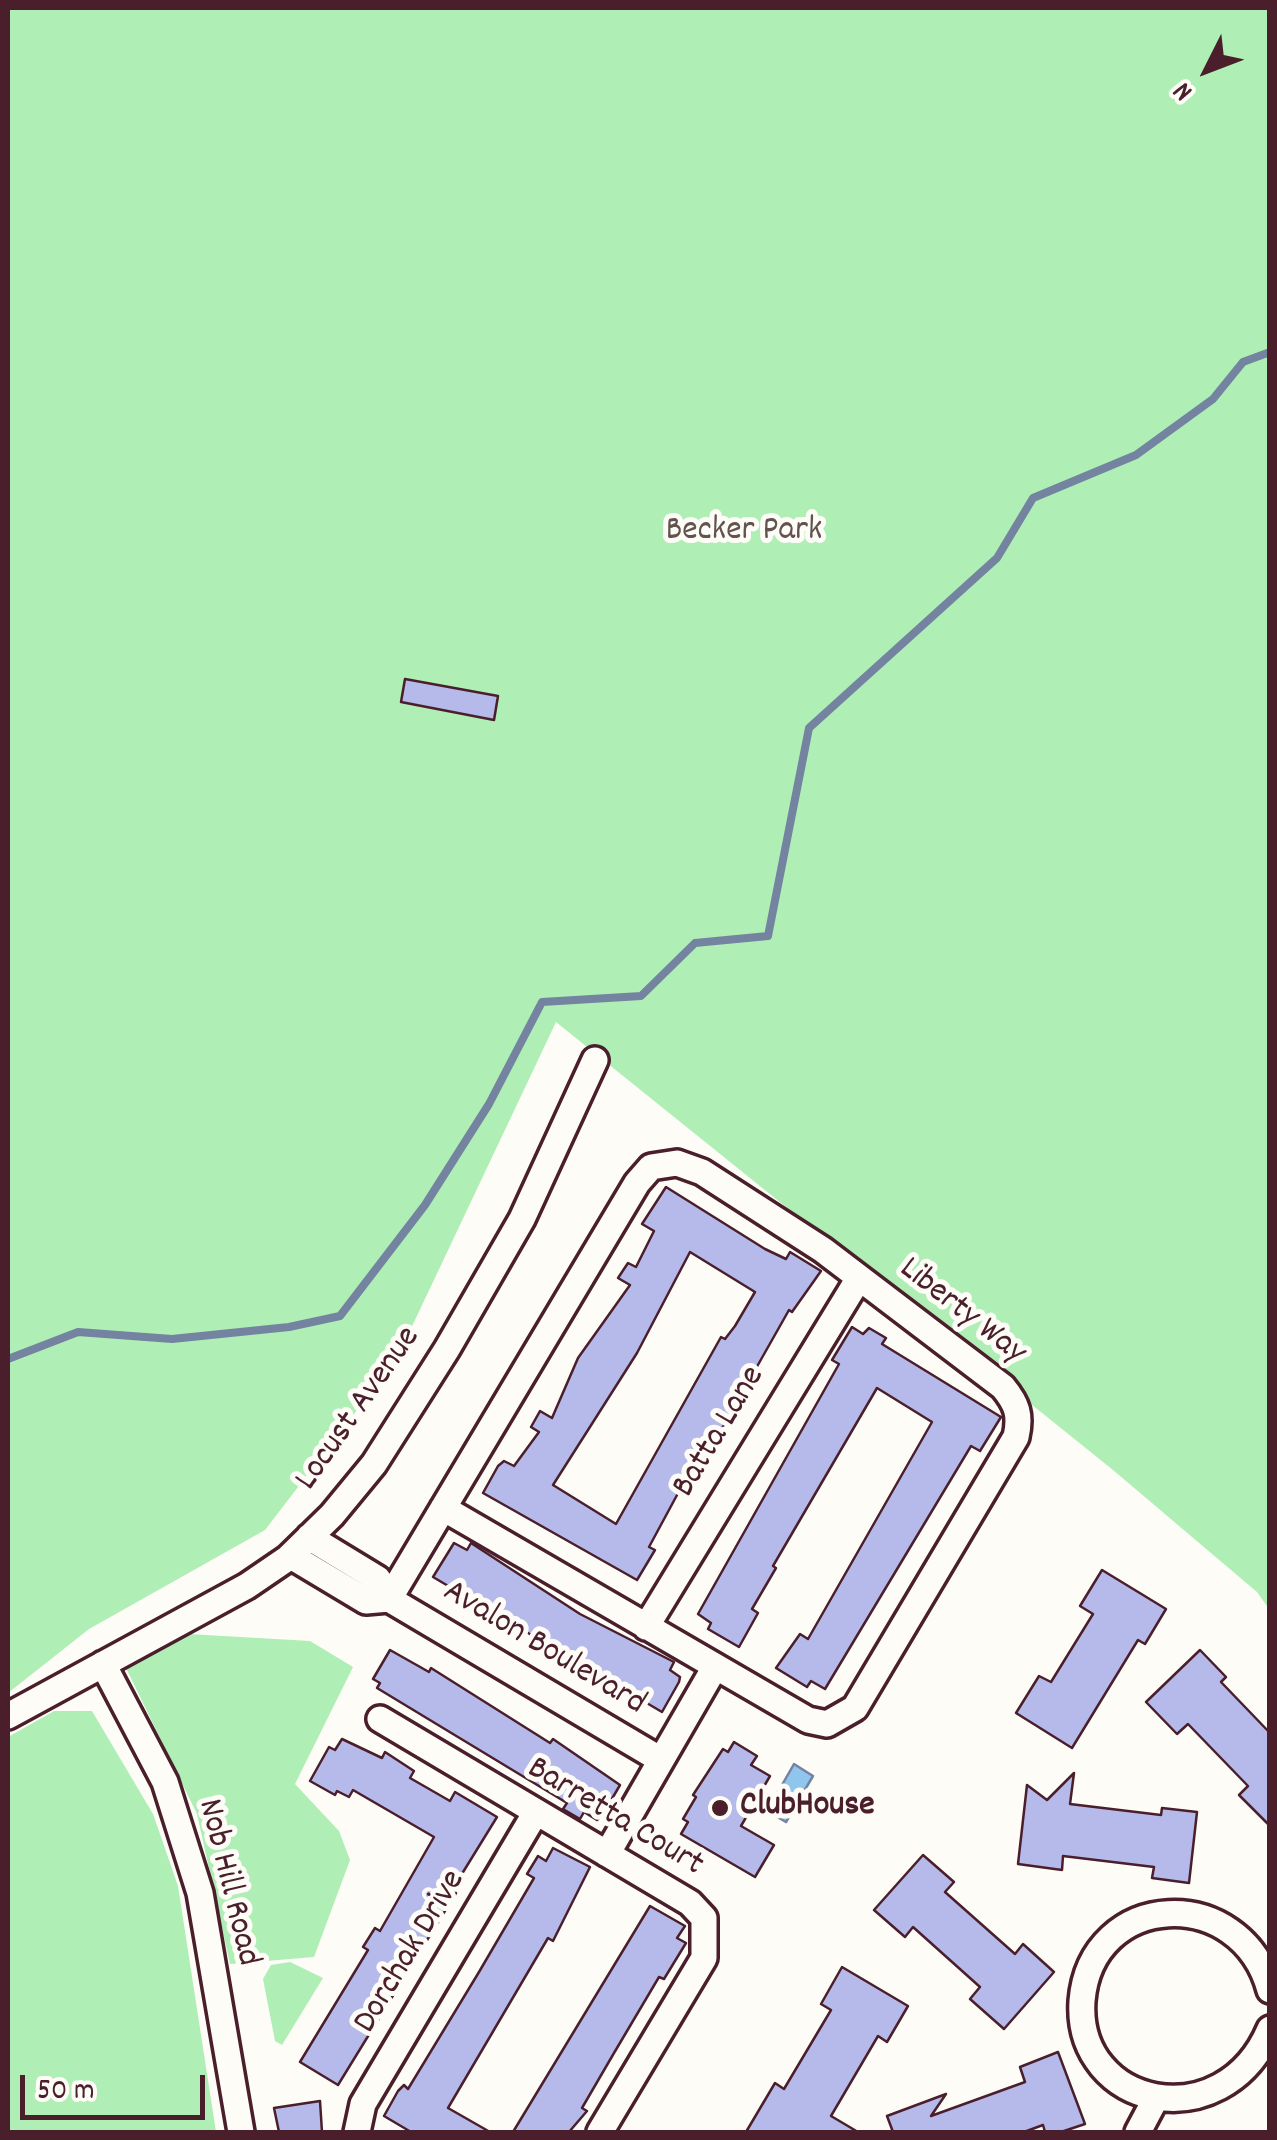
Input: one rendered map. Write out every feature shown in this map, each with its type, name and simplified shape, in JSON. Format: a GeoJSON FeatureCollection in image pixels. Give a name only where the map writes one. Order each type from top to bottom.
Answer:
{"type":"FeatureCollection","features":[{"type":"Feature","properties":{"kind":"street","name":"Locust Avenue"},"geometry":{"type":"LineString","coordinates":[[8,1716],[247,1586],[300,1547],[374,1464],[447,1349],[522,1218],[595,1060]]}},
{"type":"Feature","properties":{"kind":"street","name":"Liberty Way"},"geometry":{"type":"LineString","coordinates":[[389,1599],[443,1508],[637,1183],[651,1167],[677,1163],[702,1172],[860,1278],[1003,1387],[1016,1402],[1020,1418],[1016,1436],[855,1708],[828,1724],[808,1720],[443,1508]]}},
{"type":"Feature","properties":{"kind":"street","name":"Batta Lane"},"geometry":{"type":"LineString","coordinates":[[646,1627],[860,1278]]}},
{"type":"Feature","properties":{"kind":"street","name":"Avalon Boulevard"},"geometry":{"type":"LineString","coordinates":[[300,1547],[366,1600],[389,1599],[660,1760]]}},
{"type":"Feature","properties":{"kind":"street","name":"Nob Hill Road"},"geometry":{"type":"LineString","coordinates":[[103,1664],[165,1782],[200,1893],[241,2132]]}},
{"type":"Feature","properties":{"kind":"street","name":"Avalon Boulevard"},"geometry":{"type":"LineString","coordinates":[[607,1854],[716,1667]]}},
{"type":"Feature","properties":{"kind":"street","name":"Barretta Court"},"geometry":{"type":"LineString","coordinates":[[380,1719],[690,1903],[704,1918],[704,1958],[600,2132]]}},
{"type":"Feature","properties":{"kind":"street","name":"Dorchak Drive"},"geometry":{"type":"LineString","coordinates":[[357,2132],[363,2104],[536,1812]]}},
{"type":"Feature","properties":{"kind":"street"},"geometry":{"type":"LineString","coordinates":[[1270,1990],[1264,1969],[1248,1944],[1225,1925],[1196,1914],[1164,1913],[1133,1922],[1107,1942],[1089,1970],[1082,2002],[1086,2035],[1101,2064],[1125,2087],[1156,2100],[1185,2102],[1214,2095],[1240,2079],[1259,2056],[1270,2029]]}},
{"type":"Feature","properties":{"kind":"street"},"geometry":{"type":"LineString","coordinates":[[1138,2132],[1156,2100]]}},
{"type":"Feature","properties":{"kind":"green space","name":"Becker Park"},"geometry":{"type":"Polygon","coordinates":[[[8,8],[1269,8],[1269,1609],[1257,1592],[1113,1470],[556,1022],[397,1358],[265,1530],[89,1629],[8,1693],[8,8]]]}},
{"type":"Feature","properties":{"kind":"green space"},"geometry":{"type":"Polygon","coordinates":[[[188,1634],[310,1641],[353,1667],[295,1784],[339,1831],[350,1860],[314,1957],[230,1964],[197,1814],[126,1668],[188,1634]]]}},
{"type":"Feature","properties":{"kind":"green space"},"geometry":{"type":"Polygon","coordinates":[[[54,1711],[92,1711],[153,1814],[178,1886],[216,2132],[8,2132],[8,1737],[54,1711]]]}},
{"type":"Feature","properties":{"kind":"green space"},"geometry":{"type":"Polygon","coordinates":[[[290,1962],[323,1978],[282,2045],[275,2041],[263,1979],[271,1965],[290,1962]]]}},
{"type":"Feature","properties":{"kind":"water"},"geometry":{"type":"Polygon","coordinates":[[[794,1764],[813,1776],[786,1822],[767,1811],[794,1764]]]}},
{"type":"Feature","properties":{"kind":"building"},"geometry":{"type":"Polygon","coordinates":[[[405,679],[498,696],[494,720],[401,702],[405,679]]]}},
{"type":"Feature","properties":{"kind":"building"},"geometry":{"type":"Polygon","coordinates":[[[666,1187],[765,1249],[786,1259],[790,1252],[821,1271],[792,1312],[789,1310],[703,1462],[697,1458],[649,1547],[655,1550],[637,1580],[483,1493],[498,1466],[504,1461],[514,1466],[539,1432],[531,1427],[540,1411],[552,1418],[578,1358],[630,1285],[618,1278],[628,1263],[636,1267],[654,1231],[642,1224],[666,1187]],[[690,1252],[637,1353],[553,1485],[616,1524],[721,1337],[725,1339],[735,1326],[755,1292],[690,1252]]]}},
{"type":"Feature","properties":{"kind":"building"},"geometry":{"type":"Polygon","coordinates":[[[852,1327],[863,1334],[869,1328],[886,1338],[882,1344],[1001,1417],[980,1451],[971,1446],[825,1689],[811,1681],[807,1687],[776,1668],[800,1634],[808,1639],[932,1422],[877,1388],[773,1566],[776,1568],[752,1609],[758,1613],[739,1647],[708,1629],[711,1623],[698,1614],[839,1364],[832,1360],[852,1327]]]}},
{"type":"Feature","properties":{"kind":"building"},"geometry":{"type":"Polygon","coordinates":[[[454,1543],[467,1550],[471,1543],[580,1614],[674,1662],[670,1670],[680,1677],[679,1682],[662,1712],[433,1577],[454,1543]]]}},
{"type":"Feature","properties":{"kind":"building"},"geometry":{"type":"Polygon","coordinates":[[[1102,1570],[1166,1609],[1145,1644],[1138,1640],[1072,1748],[1016,1713],[1039,1676],[1051,1682],[1093,1614],[1080,1606],[1102,1570]]]}},
{"type":"Feature","properties":{"kind":"building"},"geometry":{"type":"Polygon","coordinates":[[[390,1650],[429,1672],[431,1668],[550,1743],[553,1739],[620,1785],[602,1816],[597,1820],[584,1812],[580,1819],[563,1809],[567,1803],[377,1688],[380,1683],[373,1679],[390,1650]]]}},
{"type":"Feature","properties":{"kind":"building"},"geometry":{"type":"Polygon","coordinates":[[[1200,1650],[1226,1677],[1221,1682],[1270,1733],[1270,1826],[1239,1795],[1248,1786],[1188,1724],[1177,1734],[1146,1702],[1200,1650]]]}},
{"type":"Feature","properties":{"kind":"building"},"geometry":{"type":"Polygon","coordinates":[[[342,1739],[382,1758],[385,1752],[414,1771],[410,1778],[450,1801],[455,1792],[497,1817],[452,1890],[456,1893],[338,2085],[300,2062],[368,1950],[363,1947],[375,1928],[380,1931],[434,1837],[353,1790],[349,1797],[337,1791],[335,1795],[310,1781],[329,1747],[335,1750],[342,1739]]]}},
{"type":"Feature","properties":{"kind":"building","name":"ClubHouse"},"geometry":{"type":"Polygon","coordinates":[[[734,1742],[757,1756],[751,1765],[770,1776],[741,1826],[774,1845],[755,1877],[681,1834],[688,1822],[683,1819],[696,1797],[693,1795],[723,1749],[728,1752],[734,1742]]]}},
{"type":"Feature","properties":{"kind":"building"},"geometry":{"type":"Polygon","coordinates":[[[1074,1773],[1070,1804],[1161,1815],[1162,1808],[1197,1812],[1189,1883],[1152,1878],[1154,1867],[1063,1856],[1062,1870],[1018,1864],[1027,1785],[1047,1800],[1074,1773]]]}},
{"type":"Feature","properties":{"kind":"building"},"geometry":{"type":"Polygon","coordinates":[[[553,1848],[590,1867],[553,1941],[548,1938],[448,2108],[490,2132],[411,2132],[384,2116],[398,2091],[404,2085],[408,2089],[479,1972],[534,1878],[527,1874],[538,1856],[546,1861],[553,1848]]]}},
{"type":"Feature","properties":{"kind":"building"},"geometry":{"type":"Polygon","coordinates":[[[923,1855],[954,1882],[945,1892],[1015,1954],[1023,1944],[1054,1972],[1004,2029],[970,1999],[980,1987],[913,1927],[905,1937],[874,1910],[923,1855]]]}},
{"type":"Feature","properties":{"kind":"building"},"geometry":{"type":"Polygon","coordinates":[[[650,1906],[685,1926],[677,1938],[686,1943],[664,1979],[659,1977],[614,2053],[582,2108],[587,2111],[569,2132],[513,2132],[650,1906]]]}},
{"type":"Feature","properties":{"kind":"building"},"geometry":{"type":"Polygon","coordinates":[[[842,1967],[908,2006],[887,2042],[878,2036],[831,2116],[858,2132],[746,2132],[775,2083],[784,2089],[831,2010],[821,2004],[842,1967]]]}},
{"type":"Feature","properties":{"kind":"building"},"geometry":{"type":"Polygon","coordinates":[[[1058,2052],[1085,2124],[1061,2132],[1045,2132],[1043,2125],[1024,2132],[893,2132],[887,2116],[946,2094],[931,2116],[1025,2082],[1020,2067],[1058,2052]]]}},
{"type":"Feature","properties":{"kind":"building"},"geometry":{"type":"Polygon","coordinates":[[[320,2101],[322,2132],[279,2132],[274,2108],[320,2101]]]}},
{"type":"Feature","properties":{"kind":"waterway"},"geometry":{"type":"LineString","coordinates":[[8,1359],[78,1332],[172,1339],[289,1327],[340,1316],[425,1205],[489,1104],[542,1002],[641,996],[695,943],[768,936],[809,728],[997,558],[1033,498],[1136,455],[1213,399],[1243,362],[1270,352]]}},
{"type":"Feature","properties":{"kind":"place","name":"ClubHouse"},"geometry":{"type":"Point","coordinates":[720,1808]}}]}
